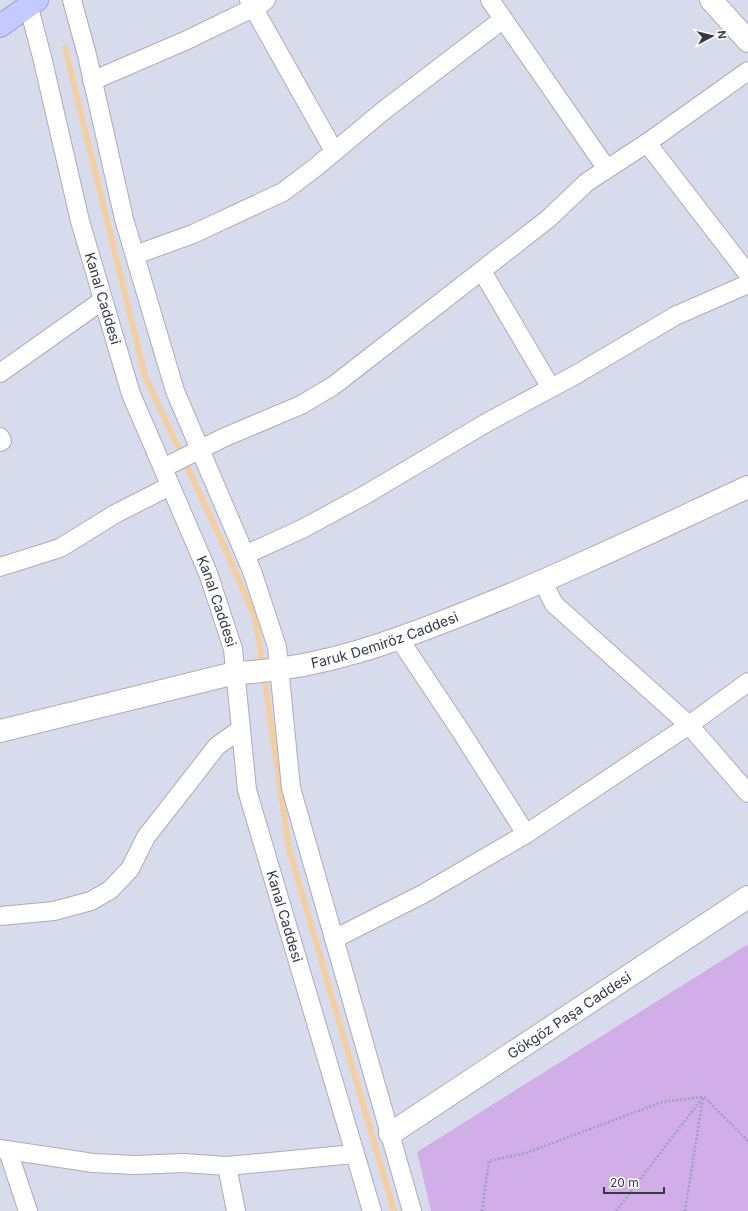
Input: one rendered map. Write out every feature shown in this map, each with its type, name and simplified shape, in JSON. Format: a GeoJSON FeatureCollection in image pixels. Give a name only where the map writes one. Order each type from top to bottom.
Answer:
{"type":"FeatureCollection","features":[{"type":"Feature","properties":{"kind":"main road"},"geometry":{"type":"LineString","coordinates":[[0,26],[31,2]]}},
{"type":"Feature","properties":{"kind":"street"},"geometry":{"type":"LineString","coordinates":[[72,0],[124,219],[175,391],[198,451],[252,571],[277,647],[276,671],[291,788],[412,1211]]}},
{"type":"Feature","properties":{"kind":"street"},"geometry":{"type":"LineString","coordinates":[[490,0],[502,20],[607,169]]}},
{"type":"Feature","properties":{"kind":"street"},"geometry":{"type":"LineString","coordinates":[[711,0],[748,41]]}},
{"type":"Feature","properties":{"kind":"street","name":"Kanal Caddesi"},"geometry":{"type":"LineString","coordinates":[[31,2],[42,57],[80,221],[131,394],[167,466],[170,486],[208,574],[241,673],[241,729],[247,790],[372,1211]]}},
{"type":"Feature","properties":{"kind":"street"},"geometry":{"type":"LineString","coordinates":[[92,81],[187,40],[257,2],[334,151]]}},
{"type":"Feature","properties":{"kind":"street"},"geometry":{"type":"LineString","coordinates":[[135,255],[193,234],[283,192],[384,111],[502,20]]}},
{"type":"Feature","properties":{"kind":"street"},"geometry":{"type":"LineString","coordinates":[[167,466],[301,405],[333,386],[548,219],[587,182],[647,143],[748,71]]}},
{"type":"Feature","properties":{"kind":"street"},"geometry":{"type":"LineString","coordinates":[[647,143],[748,274]]}},
{"type":"Feature","properties":{"kind":"street"},"geometry":{"type":"LineString","coordinates":[[482,271],[551,388]]}},
{"type":"Feature","properties":{"kind":"street"},"geometry":{"type":"LineString","coordinates":[[245,554],[302,529],[351,502],[486,423],[551,388],[675,316],[748,284]]}},
{"type":"Feature","properties":{"kind":"street"},"geometry":{"type":"LineString","coordinates":[[0,373],[103,300]]}},
{"type":"Feature","properties":{"kind":"street"},"geometry":{"type":"LineString","coordinates":[[0,437],[2,441],[0,442]]}},
{"type":"Feature","properties":{"kind":"street"},"geometry":{"type":"LineString","coordinates":[[0,567],[60,548],[115,514],[170,486]]}},
{"type":"Feature","properties":{"kind":"street","name":"Faruk Demiröz Caddesi"},"geometry":{"type":"LineString","coordinates":[[0,731],[241,673],[276,671],[350,654],[400,640],[543,582],[748,486]]}},
{"type":"Feature","properties":{"kind":"street"},"geometry":{"type":"LineString","coordinates":[[543,582],[554,604],[689,725],[748,793]]}},
{"type":"Feature","properties":{"kind":"street"},"geometry":{"type":"LineString","coordinates":[[400,640],[460,730],[526,834]]}},
{"type":"Feature","properties":{"kind":"street"},"geometry":{"type":"LineString","coordinates":[[334,939],[423,894],[526,834],[689,725],[748,682]]}},
{"type":"Feature","properties":{"kind":"street"},"geometry":{"type":"LineString","coordinates":[[0,916],[54,911],[91,901],[110,890],[130,869],[146,837],[217,746],[241,729]]}},
{"type":"Feature","properties":{"kind":"street","name":"Gökgöz Paşa Caddesi"},"geometry":{"type":"LineString","coordinates":[[390,1134],[748,897]]}},
{"type":"Feature","properties":{"kind":"street"},"geometry":{"type":"LineString","coordinates":[[28,1211],[4,1150],[100,1163],[135,1165],[184,1163],[227,1166],[354,1154]]}},
{"type":"Feature","properties":{"kind":"street"},"geometry":{"type":"LineString","coordinates":[[227,1166],[236,1211]]}},
{"type":"Feature","properties":{"kind":"path"},"geometry":{"type":"LineString","coordinates":[[703,1097],[748,1140]]}},
{"type":"Feature","properties":{"kind":"path"},"geometry":{"type":"LineString","coordinates":[[482,1211],[489,1161],[526,1153],[662,1102],[703,1097]]}},
{"type":"Feature","properties":{"kind":"path"},"geometry":{"type":"LineString","coordinates":[[616,1211],[703,1097]]}},
{"type":"Feature","properties":{"kind":"path"},"geometry":{"type":"LineString","coordinates":[[685,1211],[694,1168],[703,1097]]}},
{"type":"Feature","properties":{"kind":"shaded area"},"geometry":{"type":"Polygon","coordinates":[[[0,0],[748,0],[748,944],[417,1152],[431,1211],[0,1211],[0,0]]]}},
{"type":"Feature","properties":{"kind":"shaded area"},"geometry":{"type":"Polygon","coordinates":[[[748,944],[748,1211],[431,1211],[417,1152],[748,944]]]}},
{"type":"Feature","properties":{"kind":"waterway"},"geometry":{"type":"LineString","coordinates":[[65,48],[145,376],[225,548],[256,620],[289,849],[394,1211]]}}]}
